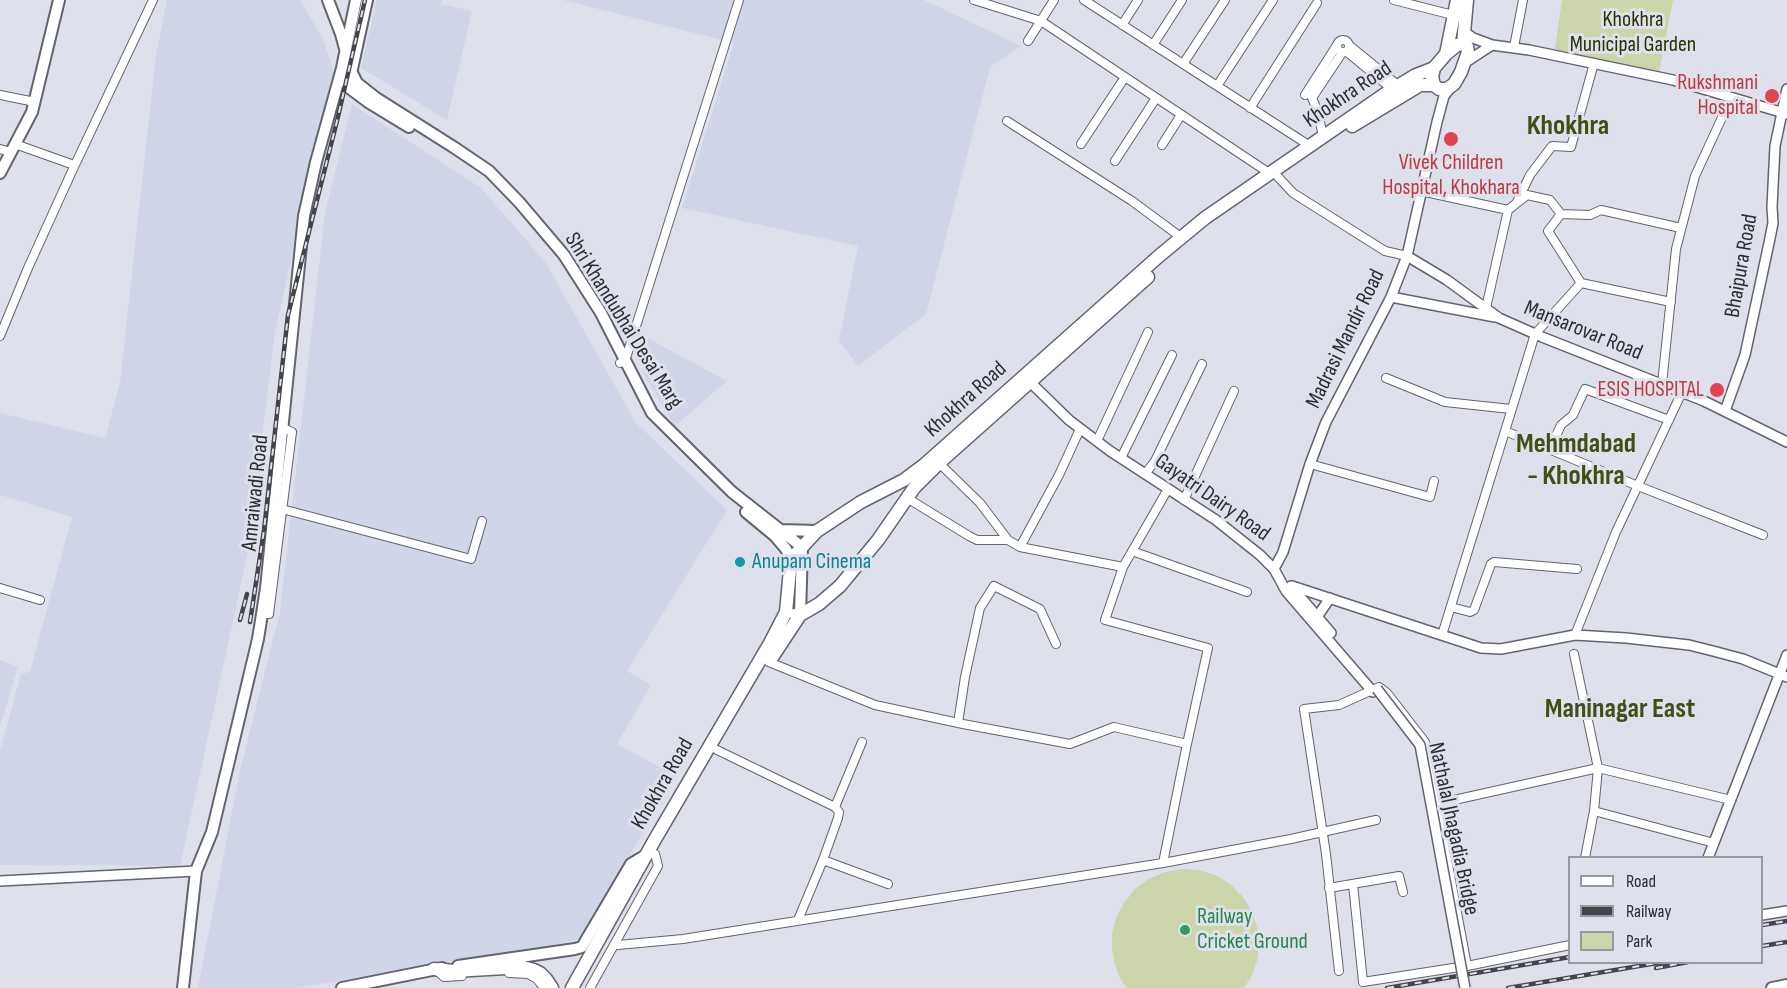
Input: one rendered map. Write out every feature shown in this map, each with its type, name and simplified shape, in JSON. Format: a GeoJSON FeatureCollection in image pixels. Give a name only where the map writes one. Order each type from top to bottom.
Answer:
{"type":"FeatureCollection","features":[{"type":"Feature","properties":{"kind":"main road"},"geometry":{"type":"LineString","coordinates":[[0,174],[9,148],[32,112],[59,0]]}},
{"type":"Feature","properties":{"kind":"main road"},"geometry":{"type":"LineString","coordinates":[[321,0],[347,69],[348,87],[333,102]]}},
{"type":"Feature","properties":{"kind":"main road","name":"Shri Khandubhai Desai Marg"},"geometry":{"type":"LineString","coordinates":[[328,0],[341,34],[347,69],[357,83],[380,105]]}},
{"type":"Feature","properties":{"kind":"main road"},"geometry":{"type":"LineString","coordinates":[[345,51],[356,0]]}},
{"type":"Feature","properties":{"kind":"main road"},"geometry":{"type":"LineString","coordinates":[[347,69],[367,0]]}},
{"type":"Feature","properties":{"kind":"main road"},"geometry":{"type":"LineString","coordinates":[[1454,84],[1466,62],[1467,46],[1456,0]]}},
{"type":"Feature","properties":{"kind":"main road"},"geometry":{"type":"LineString","coordinates":[[1446,54],[1467,0]]}},
{"type":"Feature","properties":{"kind":"main road"},"geometry":{"type":"LineString","coordinates":[[1436,87],[1432,77],[1434,68],[1463,37]]}},
{"type":"Feature","properties":{"kind":"main road","name":"Khokhra Road"},"geometry":{"type":"LineString","coordinates":[[642,869],[800,615],[819,604],[840,586],[878,540],[924,465],[1182,246],[1310,146],[1416,75],[1434,68]]}},
{"type":"Feature","properties":{"kind":"main road","name":"Amraiwadi Road"},"geometry":{"type":"LineString","coordinates":[[183,988],[196,871],[212,832],[262,614],[304,216],[333,102],[347,69]]}},
{"type":"Feature","properties":{"kind":"main road","name":"Khokhra Road"},"geometry":{"type":"LineString","coordinates":[[653,852],[786,612],[791,559],[818,531],[861,501],[908,489],[1205,218],[1420,85],[1447,89],[1454,84]]}},
{"type":"Feature","properties":{"kind":"main road","name":"Shri Khandubhai Desai Marg"},"geometry":{"type":"LineString","coordinates":[[348,87],[455,148],[489,171],[519,202],[564,255],[601,313],[648,417],[724,493],[775,536],[791,559]]}},
{"type":"Feature","properties":{"kind":"main road","name":"Shri Khandubhai Desai Marg"},"geometry":{"type":"LineString","coordinates":[[622,362],[652,413],[732,492],[802,547]]}},
{"type":"Feature","properties":{"kind":"main road"},"geometry":{"type":"LineString","coordinates":[[780,530],[818,531]]}},
{"type":"Feature","properties":{"kind":"main road"},"geometry":{"type":"LineString","coordinates":[[786,612],[800,615],[802,547]]}},
{"type":"Feature","properties":{"kind":"main road"},"geometry":{"type":"LineString","coordinates":[[342,988],[434,969],[564,951],[582,946],[631,864],[653,852]]}},
{"type":"Feature","properties":{"kind":"main road"},"geometry":{"type":"LineString","coordinates":[[572,988],[642,869]]}},
{"type":"Feature","properties":{"kind":"main road"},"geometry":{"type":"LineString","coordinates":[[581,988],[642,869]]}},
{"type":"Feature","properties":{"kind":"main road"},"geometry":{"type":"LineString","coordinates":[[434,969],[454,971],[523,967],[540,973],[552,988]]}},
{"type":"Feature","properties":{"kind":"main road"},"geometry":{"type":"LineString","coordinates":[[1772,988],[1787,986]]}},
{"type":"Feature","properties":{"kind":"street"},"geometry":{"type":"LineString","coordinates":[[0,336],[4,317],[153,0]]}},
{"type":"Feature","properties":{"kind":"street"},"geometry":{"type":"LineString","coordinates":[[622,362],[739,0]]}},
{"type":"Feature","properties":{"kind":"street"},"geometry":{"type":"LineString","coordinates":[[974,0],[1041,21],[1274,175],[1293,194],[1385,251],[1407,256]]}},
{"type":"Feature","properties":{"kind":"street"},"geometry":{"type":"LineString","coordinates":[[1028,41],[1054,0]]}},
{"type":"Feature","properties":{"kind":"street"},"geometry":{"type":"LineString","coordinates":[[1122,25],[1138,0]]}},
{"type":"Feature","properties":{"kind":"street"},"geometry":{"type":"LineString","coordinates":[[1153,45],[1182,0]]}},
{"type":"Feature","properties":{"kind":"street"},"geometry":{"type":"LineString","coordinates":[[1183,64],[1225,0]]}},
{"type":"Feature","properties":{"kind":"street"},"geometry":{"type":"LineString","coordinates":[[1218,87],[1273,0]]}},
{"type":"Feature","properties":{"kind":"street"},"geometry":{"type":"LineString","coordinates":[[1394,0],[1459,16]]}},
{"type":"Feature","properties":{"kind":"street"},"geometry":{"type":"LineString","coordinates":[[1514,47],[1523,0]]}},
{"type":"Feature","properties":{"kind":"street"},"geometry":{"type":"LineString","coordinates":[[1089,2],[1310,146]]}},
{"type":"Feature","properties":{"kind":"street"},"geometry":{"type":"LineString","coordinates":[[1250,108],[1317,3]]}},
{"type":"Feature","properties":{"kind":"street"},"geometry":{"type":"LineString","coordinates":[[1463,37],[1492,45],[1514,47],[1673,80],[1785,114]]}},
{"type":"Feature","properties":{"kind":"street"},"geometry":{"type":"LineString","coordinates":[[1305,95],[1337,45],[1338,50],[1346,50],[1396,88]]}},
{"type":"Feature","properties":{"kind":"street"},"geometry":{"type":"LineString","coordinates":[[1466,62],[1492,45]]}},
{"type":"Feature","properties":{"kind":"street"},"geometry":{"type":"LineString","coordinates":[[1323,137],[1318,112],[1312,98],[1346,50]]}},
{"type":"Feature","properties":{"kind":"street"},"geometry":{"type":"LineString","coordinates":[[1517,202],[1530,176],[1552,146],[1571,147],[1594,63]]}},
{"type":"Feature","properties":{"kind":"street"},"geometry":{"type":"LineString","coordinates":[[1081,144],[1125,77]]}},
{"type":"Feature","properties":{"kind":"street"},"geometry":{"type":"LineString","coordinates":[[1437,122],[1444,96],[1454,84]]}},
{"type":"Feature","properties":{"kind":"street"},"geometry":{"type":"LineString","coordinates":[[1436,87],[1437,122]]}},
{"type":"Feature","properties":{"kind":"street","name":"Bhaipura Road"},"geometry":{"type":"LineString","coordinates":[[1725,411],[1745,355],[1773,223],[1775,146],[1785,114],[1787,89]]}},
{"type":"Feature","properties":{"kind":"street"},"geometry":{"type":"LineString","coordinates":[[0,95],[35,102]]}},
{"type":"Feature","properties":{"kind":"street"},"geometry":{"type":"LineString","coordinates":[[1115,161],[1156,98]]}},
{"type":"Feature","properties":{"kind":"street"},"geometry":{"type":"LineString","coordinates":[[1662,384],[1676,249],[1695,176],[1725,111],[1745,102]]}},
{"type":"Feature","properties":{"kind":"street"},"geometry":{"type":"LineString","coordinates":[[1162,145],[1181,115]]}},
{"type":"Feature","properties":{"kind":"street"},"geometry":{"type":"LineString","coordinates":[[1007,121],[1132,201],[1182,237]]}},
{"type":"Feature","properties":{"kind":"street","name":"Madrasi Mandir Road"},"geometry":{"type":"LineString","coordinates":[[1277,573],[1310,464],[1333,408],[1391,297],[1407,256],[1437,122]]}},
{"type":"Feature","properties":{"kind":"street"},"geometry":{"type":"LineString","coordinates":[[9,148],[75,165]]}},
{"type":"Feature","properties":{"kind":"street"},"geometry":{"type":"LineString","coordinates":[[1421,191],[1508,210]]}},
{"type":"Feature","properties":{"kind":"street"},"geometry":{"type":"LineString","coordinates":[[1486,308],[1508,210],[1527,195],[1551,200],[1561,214]]}},
{"type":"Feature","properties":{"kind":"street"},"geometry":{"type":"LineString","coordinates":[[1561,214],[1590,215],[1601,210],[1681,228]]}},
{"type":"Feature","properties":{"kind":"street"},"geometry":{"type":"LineString","coordinates":[[1561,214],[1548,231],[1581,283],[1671,302]]}},
{"type":"Feature","properties":{"kind":"street","name":"Mansarovar Road"},"geometry":{"type":"LineString","coordinates":[[1407,256],[1448,280],[1499,318],[1682,392],[1787,442]]}},
{"type":"Feature","properties":{"kind":"street"},"geometry":{"type":"LineString","coordinates":[[1442,635],[1535,334],[1581,283]]}},
{"type":"Feature","properties":{"kind":"street"},"geometry":{"type":"LineString","coordinates":[[1391,297],[1499,318]]}},
{"type":"Feature","properties":{"kind":"street"},"geometry":{"type":"LineString","coordinates":[[1097,441],[1148,332]]}},
{"type":"Feature","properties":{"kind":"street"},"geometry":{"type":"LineString","coordinates":[[1121,458],[1172,355]]}},
{"type":"Feature","properties":{"kind":"street"},"geometry":{"type":"LineString","coordinates":[[1146,474],[1155,461],[1202,364]]}},
{"type":"Feature","properties":{"kind":"street"},"geometry":{"type":"LineString","coordinates":[[1386,378],[1445,402],[1511,409]]}},
{"type":"Feature","properties":{"kind":"street","name":"Gayatri Dairy Road"},"geometry":{"type":"LineString","coordinates":[[1028,379],[1080,429],[1216,520],[1260,555],[1277,573],[1286,591],[1374,690]]}},
{"type":"Feature","properties":{"kind":"street"},"geometry":{"type":"LineString","coordinates":[[1550,450],[1561,425],[1573,415],[1585,389],[1669,420]]}},
{"type":"Feature","properties":{"kind":"street"},"geometry":{"type":"LineString","coordinates":[[1184,500],[1234,391]]}},
{"type":"Feature","properties":{"kind":"street"},"geometry":{"type":"LineString","coordinates":[[1575,635],[1616,532],[1682,392]]}},
{"type":"Feature","properties":{"kind":"street"},"geometry":{"type":"LineString","coordinates":[[262,614],[269,614],[291,432],[283,428]]}},
{"type":"Feature","properties":{"kind":"street"},"geometry":{"type":"LineString","coordinates":[[1020,547],[1059,475],[1080,429]]}},
{"type":"Feature","properties":{"kind":"street"},"geometry":{"type":"LineString","coordinates":[[1505,430],[1763,535]]}},
{"type":"Feature","properties":{"kind":"street"},"geometry":{"type":"LineString","coordinates":[[939,463],[980,503],[1008,540],[1020,547],[1123,567]]}},
{"type":"Feature","properties":{"kind":"street"},"geometry":{"type":"LineString","coordinates":[[1310,464],[1430,496],[1434,481]]}},
{"type":"Feature","properties":{"kind":"street"},"geometry":{"type":"LineString","coordinates":[[908,489],[969,536],[977,540],[1008,540]]}},
{"type":"Feature","properties":{"kind":"street"},"geometry":{"type":"LineString","coordinates":[[1163,863],[1208,648],[1105,620],[1123,567],[1168,489]]}},
{"type":"Feature","properties":{"kind":"street"},"geometry":{"type":"LineString","coordinates":[[282,509],[471,559],[482,520]]}},
{"type":"Feature","properties":{"kind":"street"},"geometry":{"type":"LineString","coordinates":[[1132,550],[1247,592]]}},
{"type":"Feature","properties":{"kind":"street"},"geometry":{"type":"LineString","coordinates":[[1451,607],[1470,612],[1474,610],[1491,564],[1494,562],[1577,569]]}},
{"type":"Feature","properties":{"kind":"street"},"geometry":{"type":"LineString","coordinates":[[1277,573],[1292,586],[1374,690]]}},
{"type":"Feature","properties":{"kind":"street"},"geometry":{"type":"LineString","coordinates":[[958,723],[980,608],[994,586],[1040,609],[1056,644]]}},
{"type":"Feature","properties":{"kind":"street"},"geometry":{"type":"LineString","coordinates":[[1292,586],[1481,648],[1492,649],[1575,635],[1689,645],[1743,659],[1783,676]]}},
{"type":"Feature","properties":{"kind":"street"},"geometry":{"type":"LineString","coordinates":[[0,588],[40,600]]}},
{"type":"Feature","properties":{"kind":"street"},"geometry":{"type":"LineString","coordinates":[[1317,617],[1330,598]]}},
{"type":"Feature","properties":{"kind":"street"},"geometry":{"type":"LineString","coordinates":[[1574,654],[1598,768],[1594,811],[1585,856]]}},
{"type":"Feature","properties":{"kind":"street"},"geometry":{"type":"LineString","coordinates":[[1709,856],[1783,676],[1787,655]]}},
{"type":"Feature","properties":{"kind":"street"},"geometry":{"type":"LineString","coordinates":[[769,662],[875,705],[958,723],[1070,744],[1114,727],[1187,744]]}},
{"type":"Feature","properties":{"kind":"street"},"geometry":{"type":"LineString","coordinates":[[1339,971],[1323,832],[1304,709],[1339,705],[1379,687],[1387,693],[1425,742],[1467,966]]}},
{"type":"Feature","properties":{"kind":"street","name":"Nathalal Jhagadia Bridge"},"geometry":{"type":"LineString","coordinates":[[1374,690],[1416,747],[1460,988]]}},
{"type":"Feature","properties":{"kind":"street","name":"Nathalal Jhagadia Bridge"},"geometry":{"type":"LineString","coordinates":[[1374,690],[1420,745],[1465,988]]}},
{"type":"Feature","properties":{"kind":"street"},"geometry":{"type":"LineString","coordinates":[[835,807],[862,742]]}},
{"type":"Feature","properties":{"kind":"street"},"geometry":{"type":"LineString","coordinates":[[717,750],[835,807],[839,812],[823,860],[798,920]]}},
{"type":"Feature","properties":{"kind":"street"},"geometry":{"type":"LineString","coordinates":[[1436,804],[1598,768],[1731,800]]}},
{"type":"Feature","properties":{"kind":"street"},"geometry":{"type":"LineString","coordinates":[[1594,811],[1714,843]]}},
{"type":"Feature","properties":{"kind":"street"},"geometry":{"type":"LineString","coordinates":[[618,945],[683,939],[1163,863],[1376,820]]}},
{"type":"Feature","properties":{"kind":"street"},"geometry":{"type":"LineString","coordinates":[[590,988],[658,866],[653,852]]}},
{"type":"Feature","properties":{"kind":"street"},"geometry":{"type":"LineString","coordinates":[[823,860],[888,885]]}},
{"type":"Feature","properties":{"kind":"street"},"geometry":{"type":"LineString","coordinates":[[0,881],[196,871]]}},
{"type":"Feature","properties":{"kind":"street"},"geometry":{"type":"LineString","coordinates":[[1329,888],[1399,876],[1403,892]]}},
{"type":"Feature","properties":{"kind":"street"},"geometry":{"type":"LineString","coordinates":[[1353,884],[1363,982],[1467,966],[1568,945]]}},
{"type":"Feature","properties":{"kind":"street"},"geometry":{"type":"LineString","coordinates":[[1763,915],[1787,911]]}},
{"type":"Feature","properties":{"kind":"street"},"geometry":{"type":"LineString","coordinates":[[434,969],[444,977],[528,974],[537,979],[544,988]]}},
{"type":"Feature","properties":{"kind":"shaded area"},"geometry":{"type":"Polygon","coordinates":[[[167,0],[300,0],[323,39],[334,72],[275,332],[248,551],[180,866],[0,865],[0,751],[21,674],[30,672],[72,517],[0,495],[0,413],[105,438],[120,383],[156,55],[167,0]]]}},
{"type":"Feature","properties":{"kind":"shaded area"},"geometry":{"type":"Polygon","coordinates":[[[377,0],[442,0],[441,4],[472,11],[447,120],[361,68],[377,0]]]}},
{"type":"Feature","properties":{"kind":"shaded area"},"geometry":{"type":"Polygon","coordinates":[[[563,0],[924,0],[1021,46],[990,67],[926,314],[858,366],[839,340],[858,246],[682,208],[734,43],[563,0]]]}},
{"type":"Feature","properties":{"kind":"shaded area"},"geometry":{"type":"Polygon","coordinates":[[[352,104],[481,188],[546,263],[636,423],[727,510],[627,671],[651,685],[617,744],[676,776],[582,938],[551,946],[296,988],[198,988],[240,771],[280,612],[325,213],[352,104]]]}},
{"type":"Feature","properties":{"kind":"shaded area"},"geometry":{"type":"Polygon","coordinates":[[[645,337],[727,381],[675,426],[642,372],[645,337]]]}},
{"type":"Feature","properties":{"kind":"shaded area"},"geometry":{"type":"Polygon","coordinates":[[[0,660],[18,667],[0,726],[0,660]]]}},
{"type":"Feature","properties":{"kind":"green space","name":"Khokhra Municipal Garden"},"geometry":{"type":"Polygon","coordinates":[[[1562,0],[1673,0],[1659,73],[1555,49],[1562,0]]]}},
{"type":"Feature","properties":{"kind":"green space","name":"Railway Cricket Ground"},"geometry":{"type":"Polygon","coordinates":[[[1182,869],[1199,870],[1215,875],[1230,884],[1252,911],[1259,944],[1257,961],[1244,988],[1127,988],[1121,980],[1115,965],[1112,933],[1116,918],[1124,903],[1135,889],[1149,879],[1165,872],[1182,869]]]}},
{"type":"Feature","properties":{"kind":"railway"},"geometry":{"type":"LineString","coordinates":[[250,622],[264,530],[288,315],[365,0]]}},
{"type":"Feature","properties":{"kind":"railway"},"geometry":{"type":"LineString","coordinates":[[240,620],[247,594]]}},
{"type":"Feature","properties":{"kind":"railway"},"geometry":{"type":"LineString","coordinates":[[1763,925],[1787,921]]}},
{"type":"Feature","properties":{"kind":"railway"},"geometry":{"type":"LineString","coordinates":[[1763,946],[1787,942]]}},
{"type":"Feature","properties":{"kind":"railway"},"geometry":{"type":"LineString","coordinates":[[1387,988],[1568,957]]}},
{"type":"Feature","properties":{"kind":"railway"},"geometry":{"type":"LineString","coordinates":[[1508,988],[1651,964]]}},
{"type":"Feature","properties":{"kind":"railway"},"geometry":{"type":"LineString","coordinates":[[1656,968],[1677,964]]}},
{"type":"Feature","properties":{"kind":"place","name":"Rukshmani Hospital"},"geometry":{"type":"Point","coordinates":[1772,96]}},
{"type":"Feature","properties":{"kind":"place","name":"Vivek Children Hospital, Khokhara"},"geometry":{"type":"Point","coordinates":[1451,139]}},
{"type":"Feature","properties":{"kind":"place","name":"ESIS HOSPITAL"},"geometry":{"type":"Point","coordinates":[1717,390]}},
{"type":"Feature","properties":{"kind":"place","name":"Anupam Cinema"},"geometry":{"type":"Point","coordinates":[740,562]}},
{"type":"Feature","properties":{"kind":"place","name":"Railway Cricket Ground"},"geometry":{"type":"Point","coordinates":[1185,930]}},
{"type":"Feature","properties":{"kind":"district","name":"Khokhra"},"geometry":{"type":"Point","coordinates":[1568,127]}},
{"type":"Feature","properties":{"kind":"district","name":"Mehmdabad - Khokhra"},"geometry":{"type":"Point","coordinates":[1576,461]}},
{"type":"Feature","properties":{"kind":"district","name":"Maninagar East"},"geometry":{"type":"Point","coordinates":[1620,710]}}]}
